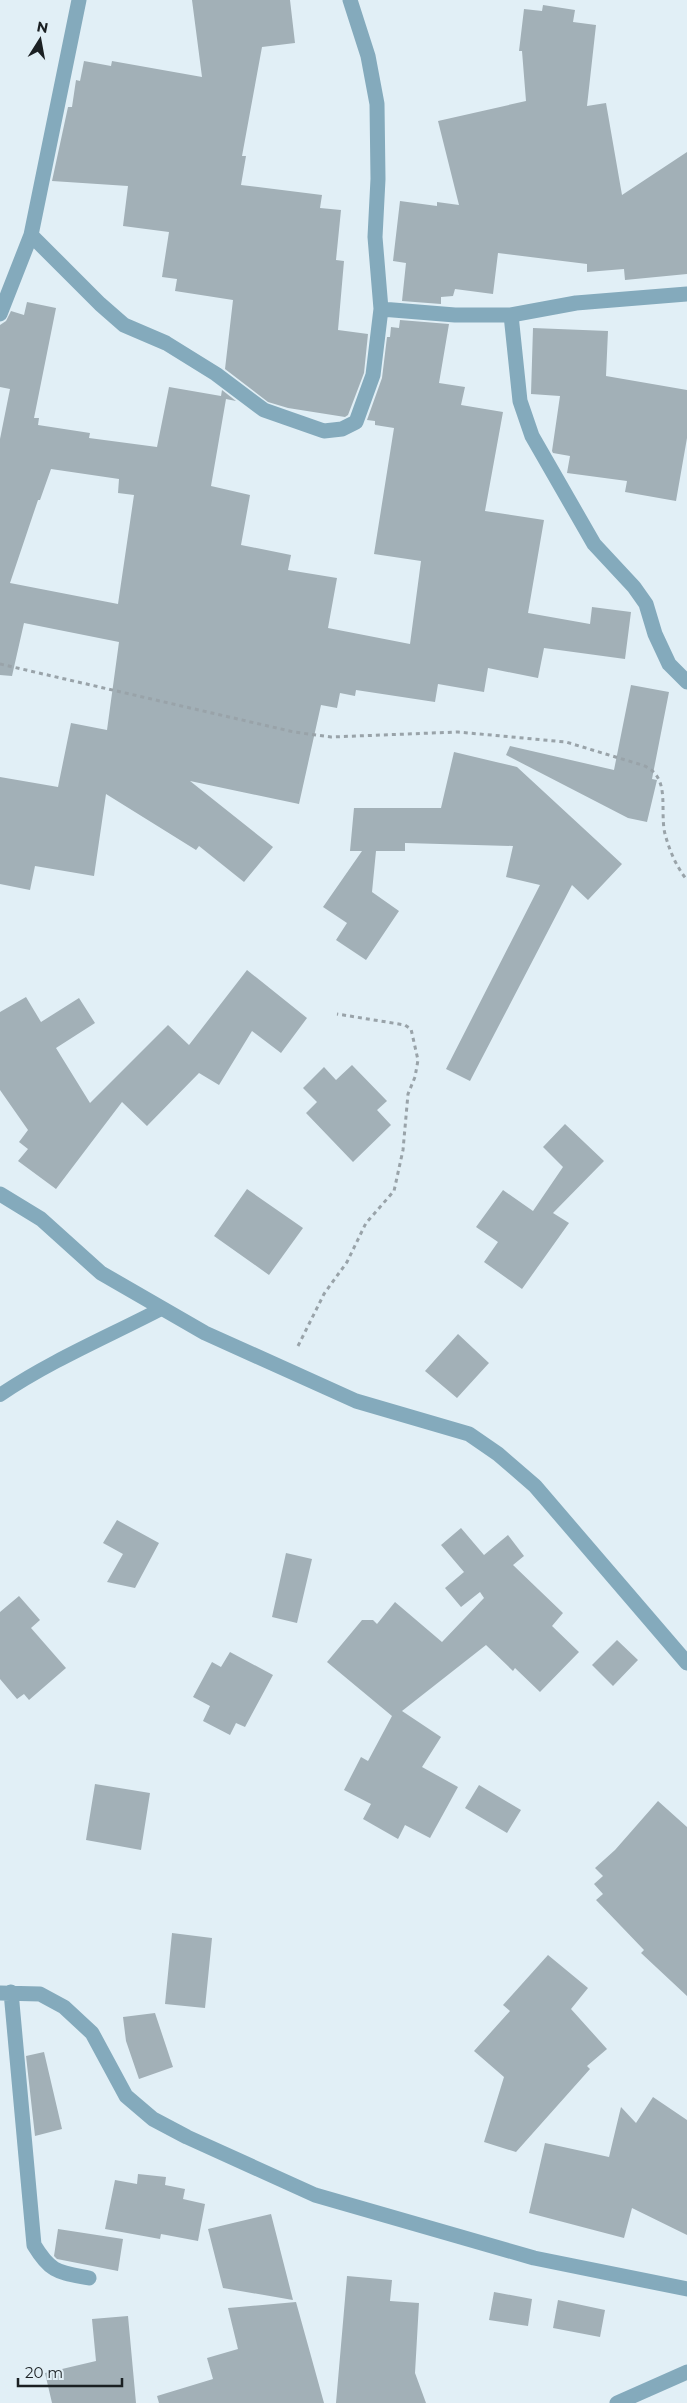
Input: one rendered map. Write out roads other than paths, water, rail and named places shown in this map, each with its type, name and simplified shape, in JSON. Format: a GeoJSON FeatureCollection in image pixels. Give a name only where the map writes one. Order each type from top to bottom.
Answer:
{"type":"FeatureCollection","features":[{"type":"Feature","properties":{"kind":"street"},"geometry":{"type":"LineString","coordinates":[[0,314],[32,235],[79,0]]}},
{"type":"Feature","properties":{"kind":"street"},"geometry":{"type":"LineString","coordinates":[[32,235],[100,304],[124,325],[166,343],[216,374],[264,410],[324,431],[342,429],[356,422],[373,375],[381,309],[375,237],[378,179],[377,104],[368,56],[350,0]]}},
{"type":"Feature","properties":{"kind":"street"},"geometry":{"type":"LineString","coordinates":[[381,309],[455,315],[511,315],[576,303],[687,294]]}},
{"type":"Feature","properties":{"kind":"street"},"geometry":{"type":"LineString","coordinates":[[511,315],[520,400],[532,436],[594,544],[634,587],[646,604],[655,634],[669,664],[687,682]]}},
{"type":"Feature","properties":{"kind":"street"},"geometry":{"type":"LineString","coordinates":[[0,1194],[41,1219],[101,1272],[161,1309],[205,1332],[356,1401],[469,1434],[498,1454],[535,1486],[687,1663]]}},
{"type":"Feature","properties":{"kind":"street"},"geometry":{"type":"LineString","coordinates":[[89,2278],[55,2271],[41,2257],[34,2245],[5,1992],[40,1994],[64,2007],[92,2033],[126,2096],[153,2119],[187,2137],[315,2195],[534,2258],[687,2289]]}},
{"type":"Feature","properties":{"kind":"street"},"geometry":{"type":"LineString","coordinates":[[617,2403],[687,2372]]}},
{"type":"Feature","properties":{"kind":"lane"},"geometry":{"type":"LineString","coordinates":[[0,1395],[33,1373],[161,1309]]}}]}
